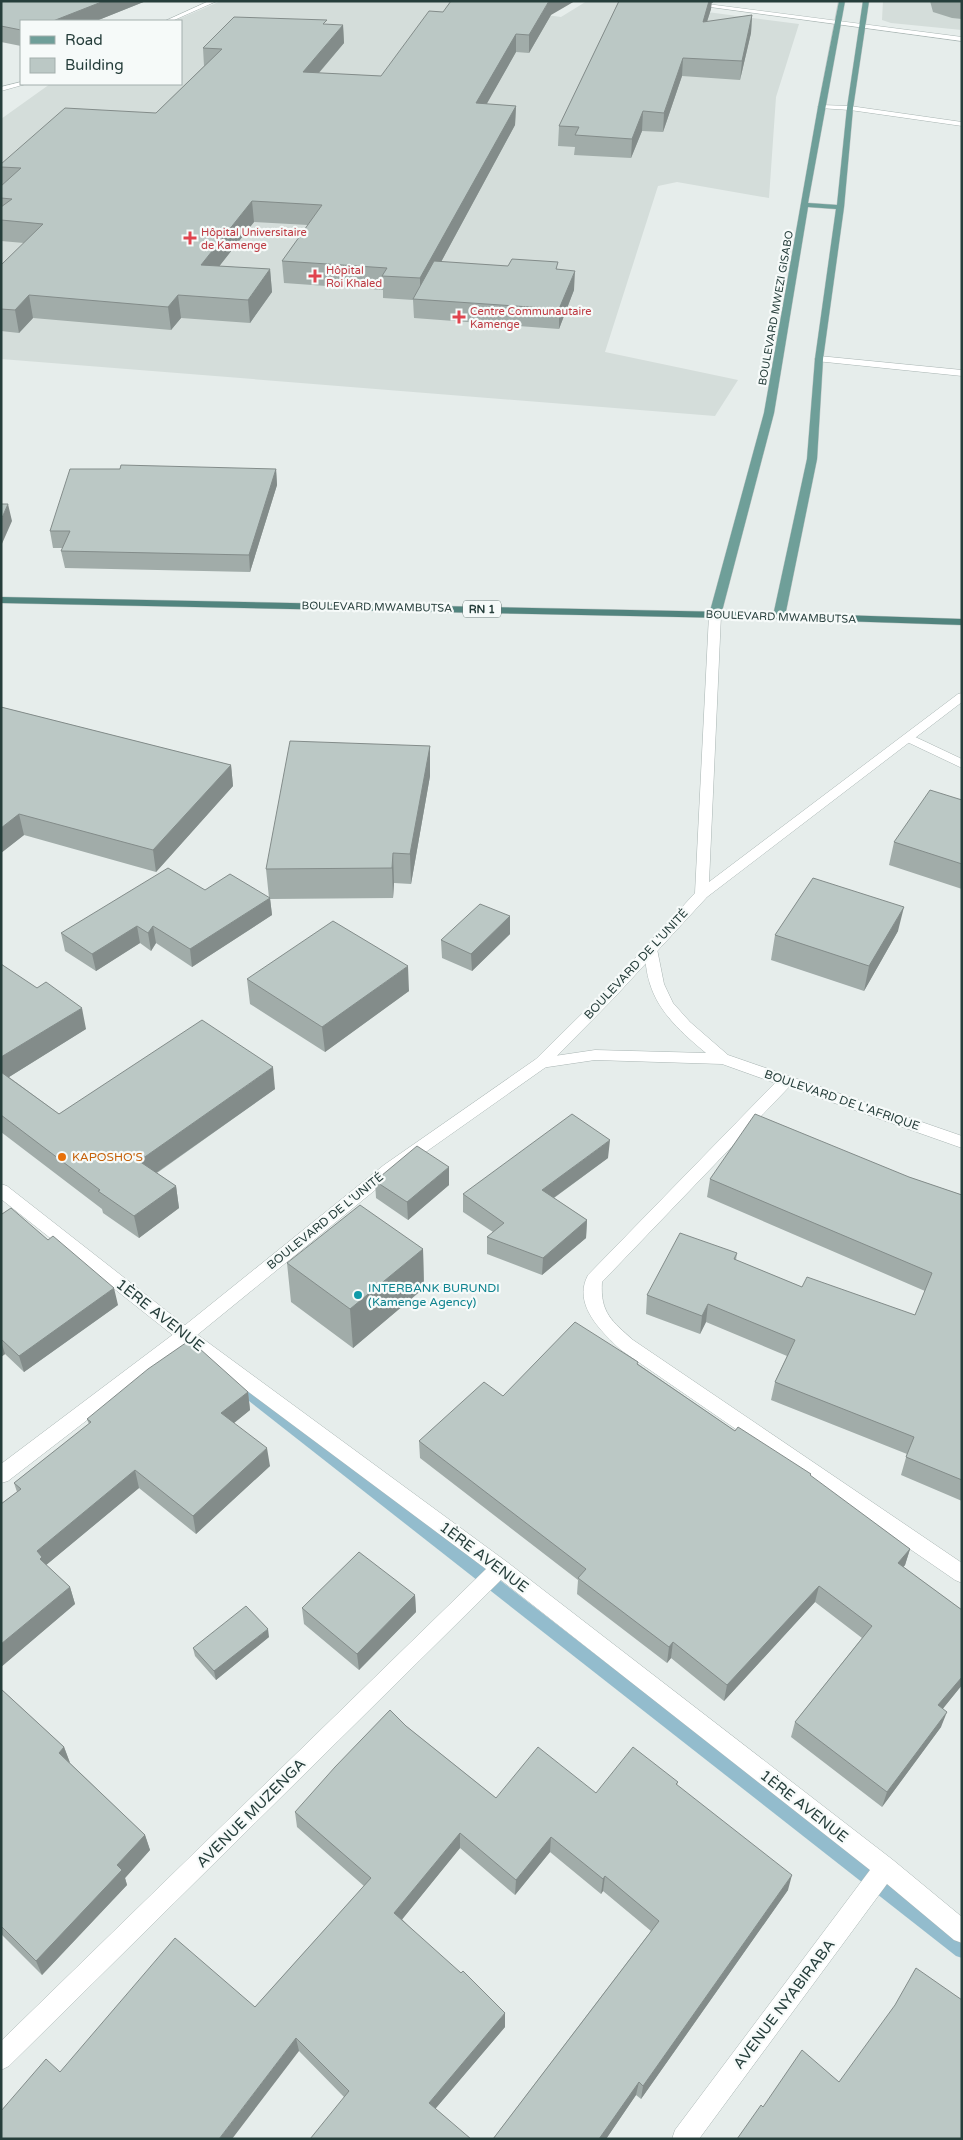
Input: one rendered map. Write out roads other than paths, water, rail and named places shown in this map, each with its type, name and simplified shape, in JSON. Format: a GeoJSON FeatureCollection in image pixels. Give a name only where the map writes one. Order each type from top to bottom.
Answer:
{"type":"FeatureCollection","features":[{"type":"Feature","properties":{"kind":"highway","name":"BOULEVARD MWAMBUTSA"},"geometry":{"type":"LineString","coordinates":[[1,600],[779,616],[962,622]]}},
{"type":"Feature","properties":{"kind":"main road","name":"BOULEVARD MWEZI GISABO"},"geometry":{"type":"LineString","coordinates":[[715,615],[769,413],[821,106],[842,1]]}},
{"type":"Feature","properties":{"kind":"main road"},"geometry":{"type":"LineString","coordinates":[[779,616],[812,459],[819,358],[840,207],[850,108],[866,1]]}},
{"type":"Feature","properties":{"kind":"main road"},"geometry":{"type":"LineString","coordinates":[[805,205],[840,207]]}},
{"type":"Feature","properties":{"kind":"street"},"geometry":{"type":"LineString","coordinates":[[170,20],[214,1]]}},
{"type":"Feature","properties":{"kind":"street"},"geometry":{"type":"LineString","coordinates":[[669,1],[962,39]]}},
{"type":"Feature","properties":{"kind":"street"},"geometry":{"type":"LineString","coordinates":[[1,89],[20,85]]}},
{"type":"Feature","properties":{"kind":"street"},"geometry":{"type":"LineString","coordinates":[[821,106],[850,108],[962,124]]}},
{"type":"Feature","properties":{"kind":"street"},"geometry":{"type":"LineString","coordinates":[[819,358],[962,373]]}},
{"type":"Feature","properties":{"kind":"street"},"geometry":{"type":"LineString","coordinates":[[702,894],[715,615]]}},
{"type":"Feature","properties":{"kind":"street","name":"BOULEVARD DE L'UNITÉ"},"geometry":{"type":"LineString","coordinates":[[1,1475],[184,1335],[390,1169],[541,1063],[608,996],[702,894],[962,696]]}},
{"type":"Feature","properties":{"kind":"street"},"geometry":{"type":"LineString","coordinates":[[909,738],[962,764]]}},
{"type":"Feature","properties":{"kind":"street","name":"BOULEVARD DE L'AFRIQUE"},"geometry":{"type":"LineString","coordinates":[[650,949],[658,985],[669,1005],[683,1026],[723,1059]]}},
{"type":"Feature","properties":{"kind":"street","name":"BOULEVARD DE L'AFRIQUE"},"geometry":{"type":"LineString","coordinates":[[541,1063],[595,1055],[723,1059],[962,1142]]}},
{"type":"Feature","properties":{"kind":"street"},"geometry":{"type":"LineString","coordinates":[[786,1081],[594,1280],[591,1298],[600,1319],[627,1345],[962,1574]]}},
{"type":"Feature","properties":{"kind":"street","name":"1ÈRE AVENUE"},"geometry":{"type":"LineString","coordinates":[[1,1190],[184,1335],[500,1568],[884,1868],[962,1932]]}},
{"type":"Feature","properties":{"kind":"street","name":"AVENUE MUZENGA"},"geometry":{"type":"LineString","coordinates":[[1,2058],[500,1568]]}},
{"type":"Feature","properties":{"kind":"street","name":"AVENUE NYABIRABA"},"geometry":{"type":"LineString","coordinates":[[684,2139],[884,1868]]}},
{"type":"Feature","properties":{"kind":"waterway"},"geometry":{"type":"LineString","coordinates":[[236,1383],[962,1950]]}},
{"type":"Feature","properties":{"kind":"place","name":"Hôpital Universitaire de Kamenge"},"geometry":{"type":"Point","coordinates":[190,238]}},
{"type":"Feature","properties":{"kind":"place","name":"Hôpital Roi Khaled"},"geometry":{"type":"Point","coordinates":[315,276]}},
{"type":"Feature","properties":{"kind":"place","name":"Centre Communautaire Kamenge"},"geometry":{"type":"Point","coordinates":[459,317]}},
{"type":"Feature","properties":{"kind":"place","name":"KAPOSHO'S"},"geometry":{"type":"Point","coordinates":[62,1157]}},
{"type":"Feature","properties":{"kind":"place","name":"INTERBANK BURUNDI (Kamenge Agency)"},"geometry":{"type":"Point","coordinates":[358,1295]}}]}
